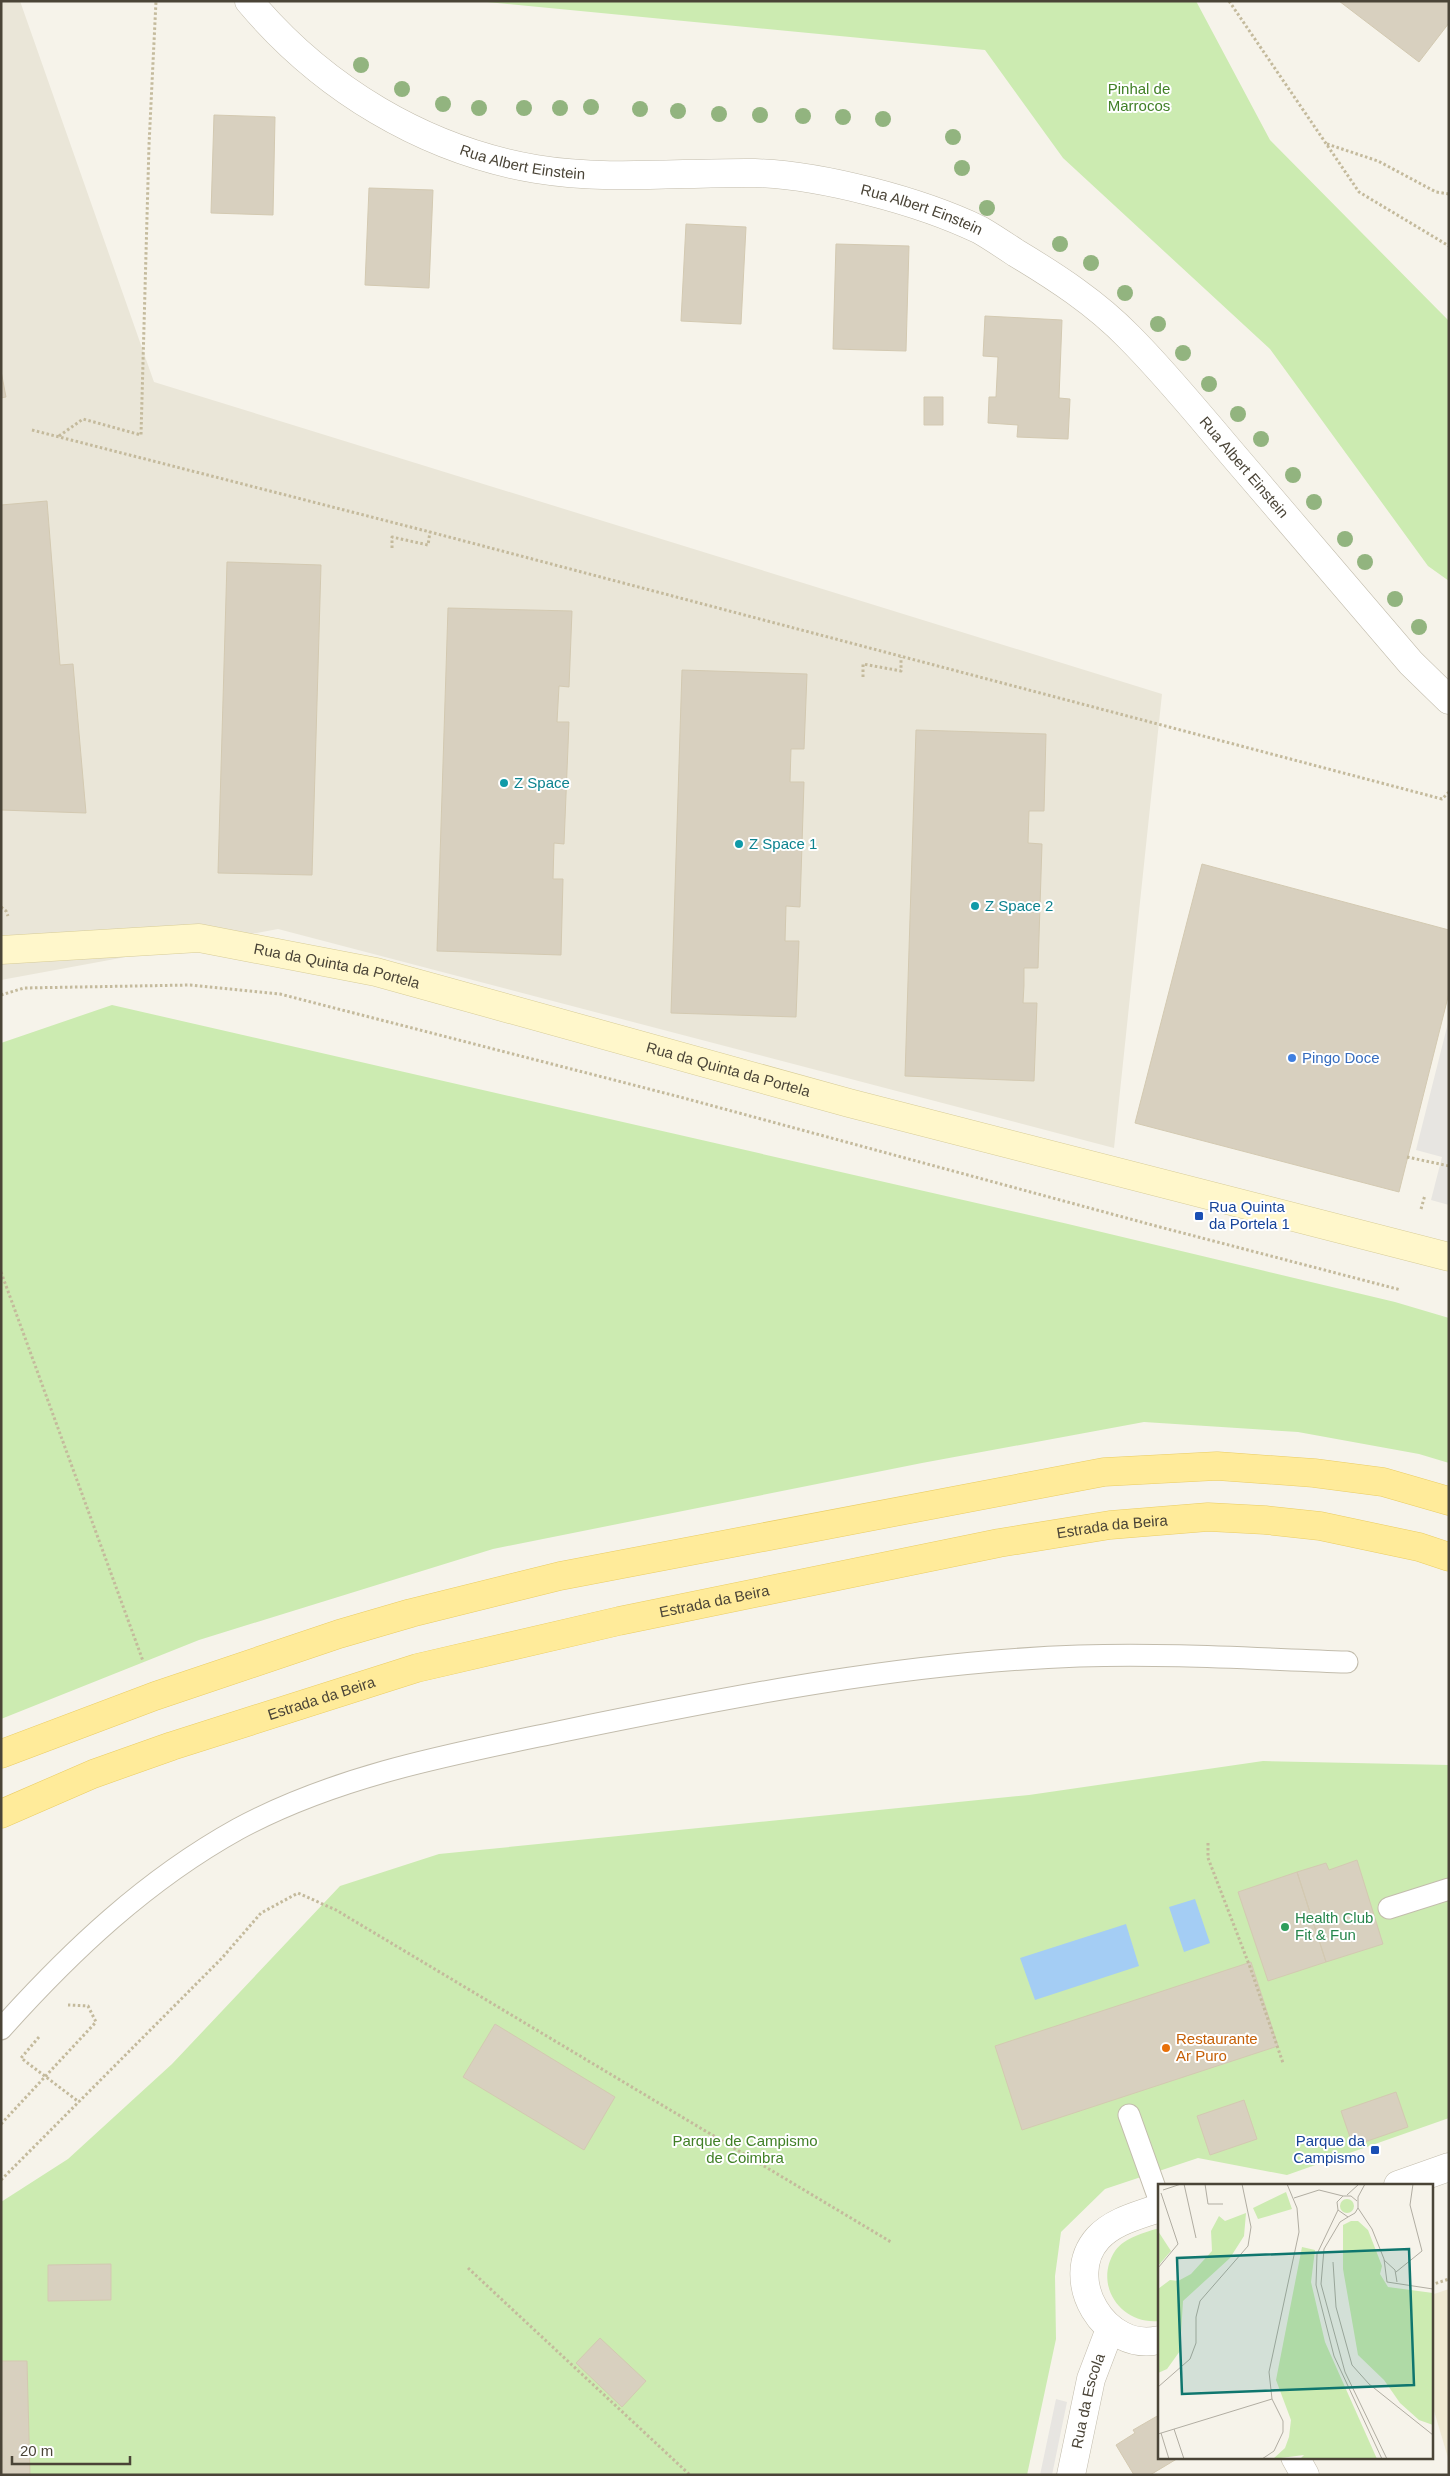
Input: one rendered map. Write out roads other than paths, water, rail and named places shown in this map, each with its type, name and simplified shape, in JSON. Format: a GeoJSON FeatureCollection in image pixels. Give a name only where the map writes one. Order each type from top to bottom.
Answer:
{"type":"FeatureCollection","features":[{"type":"Feature","properties":{"kind":"main road"},"geometry":{"type":"LineString","coordinates":[[1,1754],[154,1696],[339,1634],[420,1611],[560,1576],[1104,1472],[1217,1466],[1314,1473],[1383,1482],[1449,1501]]}},
{"type":"Feature","properties":{"kind":"main road","name":"Estrada da Beira"},"geometry":{"type":"LineString","coordinates":[[1,1814],[93,1774],[172,1746],[417,1668],[619,1622],[998,1543],[1110,1525],[1208,1517],[1265,1520],[1320,1526],[1419,1547],[1449,1557]]}},
{"type":"Feature","properties":{"kind":"street","name":"Rua Albert Einstein"},"geometry":{"type":"LineString","coordinates":[[249,1],[303,58],[360,99],[403,125],[467,152],[536,169],[599,174],[759,173],[805,178],[904,201],[980,230],[1065,283],[1127,335],[1190,405],[1410,663],[1449,700]]}},
{"type":"Feature","properties":{"kind":"street","name":"Rua da Quinta da Portela"},"geometry":{"type":"LineString","coordinates":[[1,950],[199,938],[376,972],[849,1103],[1449,1257]]}},
{"type":"Feature","properties":{"kind":"street"},"geometry":{"type":"LineString","coordinates":[[1401,2184],[1449,2167]]}},
{"type":"Feature","properties":{"kind":"street"},"geometry":{"type":"LineString","coordinates":[[1158,2208],[1116,2223],[1097,2240],[1087,2262],[1085,2287],[1093,2310],[1110,2329],[1131,2340],[1158,2340]]}},
{"type":"Feature","properties":{"kind":"street","name":"Rua da Escola"},"geometry":{"type":"LineString","coordinates":[[1071,2475],[1091,2380],[1110,2329]]}},
{"type":"Feature","properties":{"kind":"street"},"geometry":{"type":"LineString","coordinates":[[1296,2458],[1306,2475]]}},
{"type":"Feature","properties":{"kind":"lane"},"geometry":{"type":"LineString","coordinates":[[1,2029],[67,1958],[105,1922],[150,1885],[198,1852],[241,1828],[281,1809],[372,1776],[428,1760],[602,1723],[733,1698],[862,1677],[977,1663],[1124,1655],[1347,1662]]}},
{"type":"Feature","properties":{"kind":"lane"},"geometry":{"type":"LineString","coordinates":[[1389,1908],[1449,1889]]}},
{"type":"Feature","properties":{"kind":"lane"},"geometry":{"type":"LineString","coordinates":[[1129,2115],[1158,2196]]}},
{"type":"Feature","properties":{"kind":"water"},"geometry":{"type":"Polygon","coordinates":[[[1195,1899],[1210,1943],[1184,1952],[1169,1907],[1195,1899]]]}},
{"type":"Feature","properties":{"kind":"water"},"geometry":{"type":"Polygon","coordinates":[[[1126,1924],[1139,1966],[1035,2000],[1020,1958],[1126,1924]]]}},
{"type":"Feature","properties":{"kind":"place","name":"Z Space"},"geometry":{"type":"Point","coordinates":[504,783]}},
{"type":"Feature","properties":{"kind":"place","name":"Z Space 1"},"geometry":{"type":"Point","coordinates":[739,844]}},
{"type":"Feature","properties":{"kind":"place","name":"Z Space 2"},"geometry":{"type":"Point","coordinates":[975,906]}},
{"type":"Feature","properties":{"kind":"place","name":"Pingo Doce"},"geometry":{"type":"Point","coordinates":[1292,1058]}},
{"type":"Feature","properties":{"kind":"place","name":"Rua Quinta da Portela 1"},"geometry":{"type":"Point","coordinates":[1199,1216]}},
{"type":"Feature","properties":{"kind":"place","name":"Health Club Fit & Fun"},"geometry":{"type":"Point","coordinates":[1285,1927]}},
{"type":"Feature","properties":{"kind":"place","name":"Restaurante Ar Puro"},"geometry":{"type":"Point","coordinates":[1166,2048]}},
{"type":"Feature","properties":{"kind":"place","name":"Parque da Campismo"},"geometry":{"type":"Point","coordinates":[1375,2150]}},
{"type":"Feature","properties":{"kind":"park label","name":"Pinhal de Marrocos"},"geometry":{"type":"Point","coordinates":[1139,98]}},
{"type":"Feature","properties":{"kind":"park label","name":"Parque de Campismo de Coimbra"},"geometry":{"type":"Point","coordinates":[745,2150]}}]}
